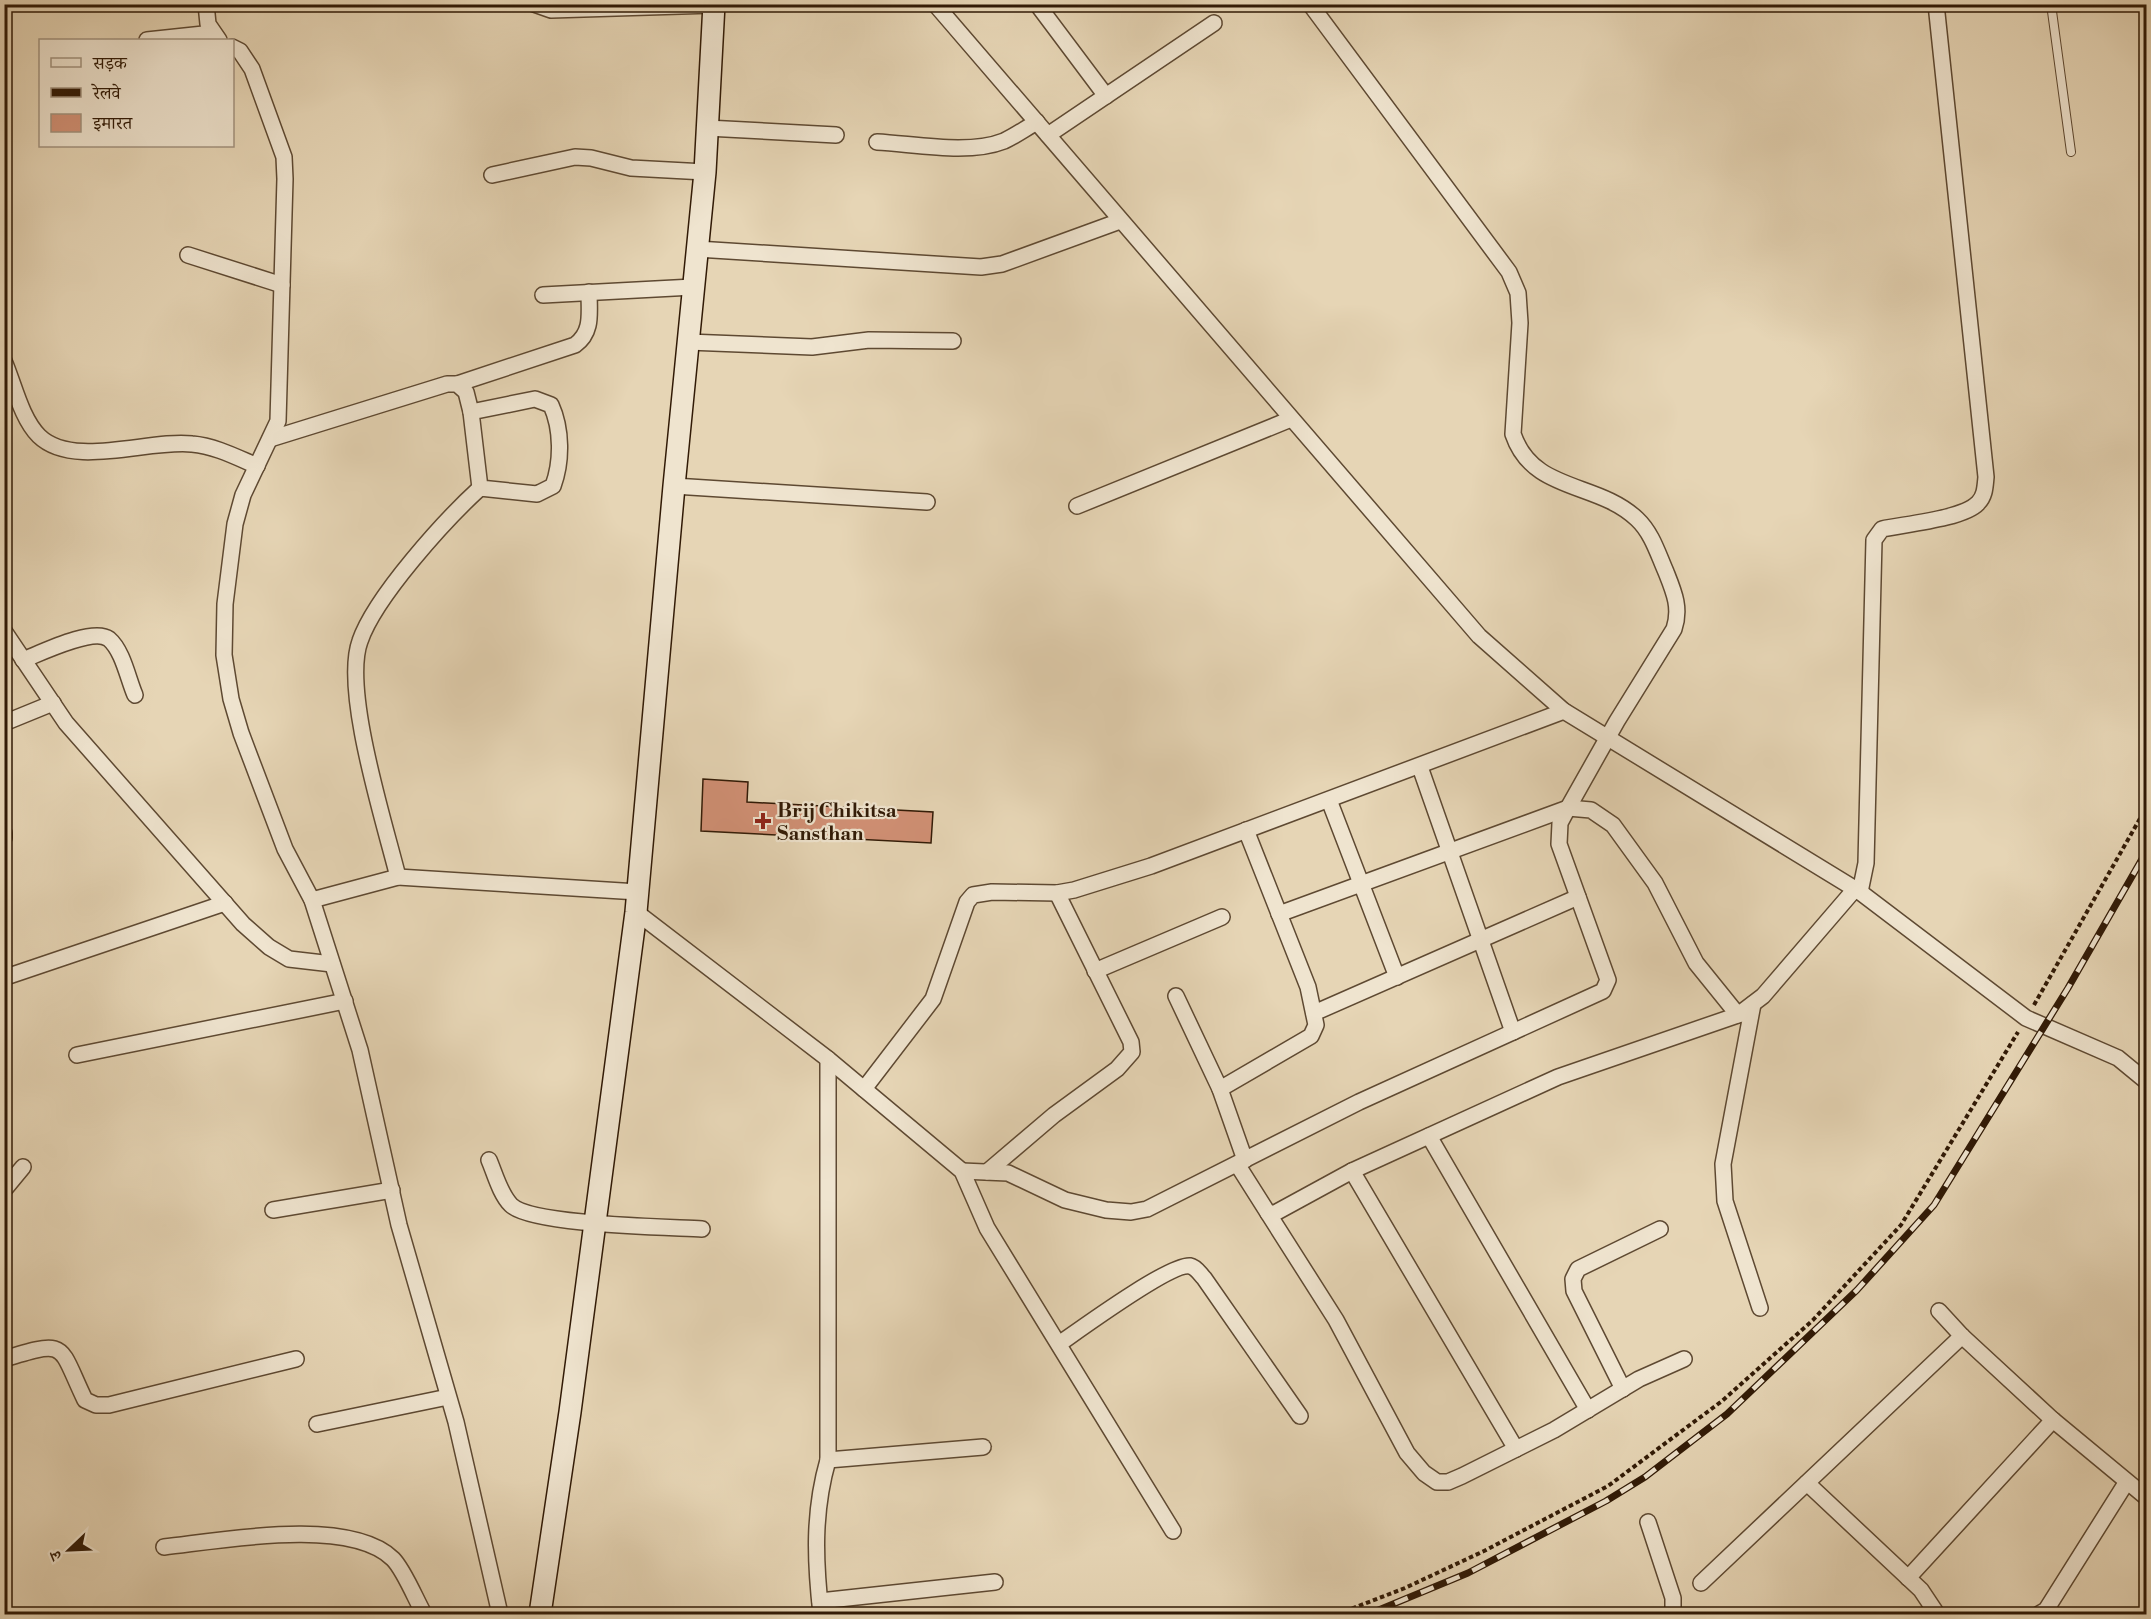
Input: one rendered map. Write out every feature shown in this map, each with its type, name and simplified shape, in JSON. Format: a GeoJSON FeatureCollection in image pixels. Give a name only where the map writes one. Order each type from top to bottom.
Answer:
{"type":"FeatureCollection","features":[{"type":"Feature","properties":{"kind":"street"},"geometry":{"type":"LineString","coordinates":[[170,39],[216,37],[208,24],[206,4]]}},
{"type":"Feature","properties":{"kind":"street"},"geometry":{"type":"LineString","coordinates":[[534,4],[551,10],[714,5],[705,172],[637,902],[540,1614]]}},
{"type":"Feature","properties":{"kind":"street"},"geometry":{"type":"LineString","coordinates":[[935,4],[1479,636],[1564,711],[1857,891],[2026,1018],[2118,1058],[2146,1081]]}},
{"type":"Feature","properties":{"kind":"street"},"geometry":{"type":"LineString","coordinates":[[1037,4],[1106,96]]}},
{"type":"Feature","properties":{"kind":"street"},"geometry":{"type":"LineString","coordinates":[[962,1171],[1008,1173],[1065,1200],[1106,1210],[1131,1212],[1147,1209],[1359,1102],[1604,991],[1608,980],[1559,844],[1560,824],[1608,738],[1674,629],[1678,614],[1668,577],[1652,538],[1639,520],[1617,504],[1544,474],[1529,465],[1518,450],[1513,434],[1520,323],[1518,293],[1509,272],[1311,4]]}},
{"type":"Feature","properties":{"kind":"street"},"geometry":{"type":"LineString","coordinates":[[1268,1213],[1281,1210],[1352,1171],[1558,1077],[1738,1015],[1778,980],[1857,891],[1866,863],[1874,540],[1882,529],[1962,513],[1977,505],[1985,492],[1986,477],[1936,4]]}},
{"type":"Feature","properties":{"kind":"street"},"geometry":{"type":"LineString","coordinates":[[1048,135],[1214,23]]}},
{"type":"Feature","properties":{"kind":"street"},"geometry":{"type":"LineString","coordinates":[[234,48],[240,51],[252,69],[284,157],[278,421],[243,495],[235,524],[225,604],[224,655],[231,699],[241,733],[285,849],[312,900],[360,1050],[392,1190],[448,1397],[500,1614]]}},
{"type":"Feature","properties":{"kind":"street"},"geometry":{"type":"LineString","coordinates":[[877,142],[989,146],[1006,140],[1037,122]]}},
{"type":"Feature","properties":{"kind":"street"},"geometry":{"type":"LineString","coordinates":[[707,128],[836,135]]}},
{"type":"Feature","properties":{"kind":"street"},"geometry":{"type":"LineString","coordinates":[[492,175],[575,157],[591,158],[631,168],[705,172]]}},
{"type":"Feature","properties":{"kind":"street"},"geometry":{"type":"LineString","coordinates":[[697,249],[981,267],[1002,264],[1120,221]]}},
{"type":"Feature","properties":{"kind":"street"},"geometry":{"type":"LineString","coordinates":[[188,255],[282,285]]}},
{"type":"Feature","properties":{"kind":"street"},"geometry":{"type":"LineString","coordinates":[[543,295],[693,287]]}},
{"type":"Feature","properties":{"kind":"street"},"geometry":{"type":"LineString","coordinates":[[270,439],[447,384],[457,384],[575,345],[584,338],[589,328],[589,292]]}},
{"type":"Feature","properties":{"kind":"street"},"geometry":{"type":"LineString","coordinates":[[688,342],[812,347],[869,340],[953,341]]}},
{"type":"Feature","properties":{"kind":"street"},"geometry":{"type":"LineString","coordinates":[[4,361],[28,420],[39,436],[59,449],[88,452],[159,443],[192,444],[217,449],[257,466]]}},
{"type":"Feature","properties":{"kind":"street"},"geometry":{"type":"LineString","coordinates":[[457,384],[466,392],[471,412],[480,488]]}},
{"type":"Feature","properties":{"kind":"street"},"geometry":{"type":"LineString","coordinates":[[398,877],[360,722],[356,674],[359,642],[377,606],[454,512],[480,488],[537,494],[553,486],[560,468],[557,416],[551,405],[535,399],[471,412]]}},
{"type":"Feature","properties":{"kind":"street"},"geometry":{"type":"LineString","coordinates":[[1077,506],[1291,419]]}},
{"type":"Feature","properties":{"kind":"street"},"geometry":{"type":"LineString","coordinates":[[674,486],[927,502]]}},
{"type":"Feature","properties":{"kind":"street"},"geometry":{"type":"LineString","coordinates":[[4,631],[66,723],[225,903],[269,947],[289,959],[332,964]]}},
{"type":"Feature","properties":{"kind":"street"},"geometry":{"type":"LineString","coordinates":[[23,660],[86,637],[97,635],[108,638],[116,648],[135,695]]}},
{"type":"Feature","properties":{"kind":"street"},"geometry":{"type":"LineString","coordinates":[[4,723],[53,703]]}},
{"type":"Feature","properties":{"kind":"street"},"geometry":{"type":"LineString","coordinates":[[864,1089],[933,999],[967,902],[973,895],[992,892],[1057,893],[1151,866],[1420,767],[1564,711]]}},
{"type":"Feature","properties":{"kind":"street"},"geometry":{"type":"LineString","coordinates":[[1420,767],[1513,1032]]}},
{"type":"Feature","properties":{"kind":"street"},"geometry":{"type":"LineString","coordinates":[[1329,800],[1397,977]]}},
{"type":"Feature","properties":{"kind":"street"},"geometry":{"type":"LineString","coordinates":[[1279,914],[1568,808],[1591,810],[1613,825],[1655,884],[1696,963],[1738,1015]]}},
{"type":"Feature","properties":{"kind":"street"},"geometry":{"type":"LineString","coordinates":[[1220,1089],[1311,1036],[1316,1025],[1308,987],[1246,831]]}},
{"type":"Feature","properties":{"kind":"street"},"geometry":{"type":"LineString","coordinates":[[4,833],[4,838]]}},
{"type":"Feature","properties":{"kind":"street"},"geometry":{"type":"LineString","coordinates":[[312,900],[398,877],[637,902],[962,1171],[987,1228],[1173,1531]]}},
{"type":"Feature","properties":{"kind":"street"},"geometry":{"type":"LineString","coordinates":[[987,1172],[1054,1115],[1127,1059],[1131,1052],[1131,1042],[1057,893]]}},
{"type":"Feature","properties":{"kind":"street"},"geometry":{"type":"LineString","coordinates":[[1314,1013],[1578,897]]}},
{"type":"Feature","properties":{"kind":"street"},"geometry":{"type":"LineString","coordinates":[[4,971],[6,977],[225,903]]}},
{"type":"Feature","properties":{"kind":"street"},"geometry":{"type":"LineString","coordinates":[[1095,971],[1222,917]]}},
{"type":"Feature","properties":{"kind":"street"},"geometry":{"type":"LineString","coordinates":[[1176,996],[1220,1089],[1240,1162],[1268,1213],[1336,1320],[1407,1453],[1424,1473],[1437,1482],[1448,1482],[1516,1449],[1623,1389],[1684,1359]]}},
{"type":"Feature","properties":{"kind":"street"},"geometry":{"type":"LineString","coordinates":[[77,1055],[345,1001]]}},
{"type":"Feature","properties":{"kind":"street"},"geometry":{"type":"LineString","coordinates":[[1753,1004],[1723,1164],[1725,1201],[1760,1308]]}},
{"type":"Feature","properties":{"kind":"street"},"geometry":{"type":"LineString","coordinates":[[828,1059],[828,1460],[818,1494],[815,1547],[820,1608],[995,1582]]}},
{"type":"Feature","properties":{"kind":"street"},"geometry":{"type":"LineString","coordinates":[[1429,1136],[1588,1410]]}},
{"type":"Feature","properties":{"kind":"street"},"geometry":{"type":"LineString","coordinates":[[489,1160],[505,1198],[512,1207],[523,1213],[595,1223],[702,1229]]}},
{"type":"Feature","properties":{"kind":"street"},"geometry":{"type":"LineString","coordinates":[[4,1190],[23,1167]]}},
{"type":"Feature","properties":{"kind":"street"},"geometry":{"type":"LineString","coordinates":[[1352,1171],[1516,1449]]}},
{"type":"Feature","properties":{"kind":"street"},"geometry":{"type":"LineString","coordinates":[[273,1210],[392,1190]]}},
{"type":"Feature","properties":{"kind":"street"},"geometry":{"type":"LineString","coordinates":[[1623,1389],[1574,1291],[1573,1280],[1578,1269],[1660,1229]]}},
{"type":"Feature","properties":{"kind":"street"},"geometry":{"type":"LineString","coordinates":[[1059,1344],[1165,1275],[1187,1266],[1193,1267],[1300,1416]]}},
{"type":"Feature","properties":{"kind":"street"},"geometry":{"type":"LineString","coordinates":[[1938,1311],[2053,1420],[2126,1483],[2146,1497]]}},
{"type":"Feature","properties":{"kind":"street"},"geometry":{"type":"LineString","coordinates":[[1701,1583],[1962,1336]]}},
{"type":"Feature","properties":{"kind":"street"},"geometry":{"type":"LineString","coordinates":[[4,1359],[44,1347],[57,1349],[68,1359],[85,1400],[96,1405],[109,1405],[296,1359]]}},
{"type":"Feature","properties":{"kind":"street"},"geometry":{"type":"LineString","coordinates":[[317,1424],[448,1397]]}},
{"type":"Feature","properties":{"kind":"street"},"geometry":{"type":"LineString","coordinates":[[1908,1578],[2053,1420]]}},
{"type":"Feature","properties":{"kind":"street"},"geometry":{"type":"LineString","coordinates":[[828,1460],[983,1447]]}},
{"type":"Feature","properties":{"kind":"street"},"geometry":{"type":"LineString","coordinates":[[1807,1483],[1908,1578],[1933,1605],[1937,1614]]}},
{"type":"Feature","properties":{"kind":"street"},"geometry":{"type":"LineString","coordinates":[[2039,1614],[2046,1610],[2126,1483]]}},
{"type":"Feature","properties":{"kind":"street"},"geometry":{"type":"LineString","coordinates":[[1648,1522],[1673,1598],[1673,1614]]}},
{"type":"Feature","properties":{"kind":"street"},"geometry":{"type":"LineString","coordinates":[[164,1547],[279,1534],[321,1535],[352,1540],[374,1547],[393,1559],[424,1614]]}},
{"type":"Feature","properties":{"kind":"lane"},"geometry":{"type":"LineString","coordinates":[[2051,4],[2071,152]]}},
{"type":"Feature","properties":{"kind":"path"},"geometry":{"type":"LineString","coordinates":[[1338,1614],[1454,1565],[1608,1486],[1722,1401],[1813,1320],[1901,1225],[2026,1018],[2146,808]]}},
{"type":"Feature","properties":{"kind":"building"},"geometry":{"type":"Polygon","coordinates":[[[703,779],[748,782],[747,802],[933,812],[931,843],[701,831],[703,779]]]}},
{"type":"Feature","properties":{"kind":"railway"},"geometry":{"type":"LineString","coordinates":[[1369,1614],[1468,1573],[1606,1501],[1645,1477],[1727,1414],[1857,1290],[1934,1205],[2068,988],[2146,852]]}},
{"type":"Feature","properties":{"kind":"place","name":"Brij Chikitsa Sansthan"},"geometry":{"type":"Point","coordinates":[763,821]}}]}
